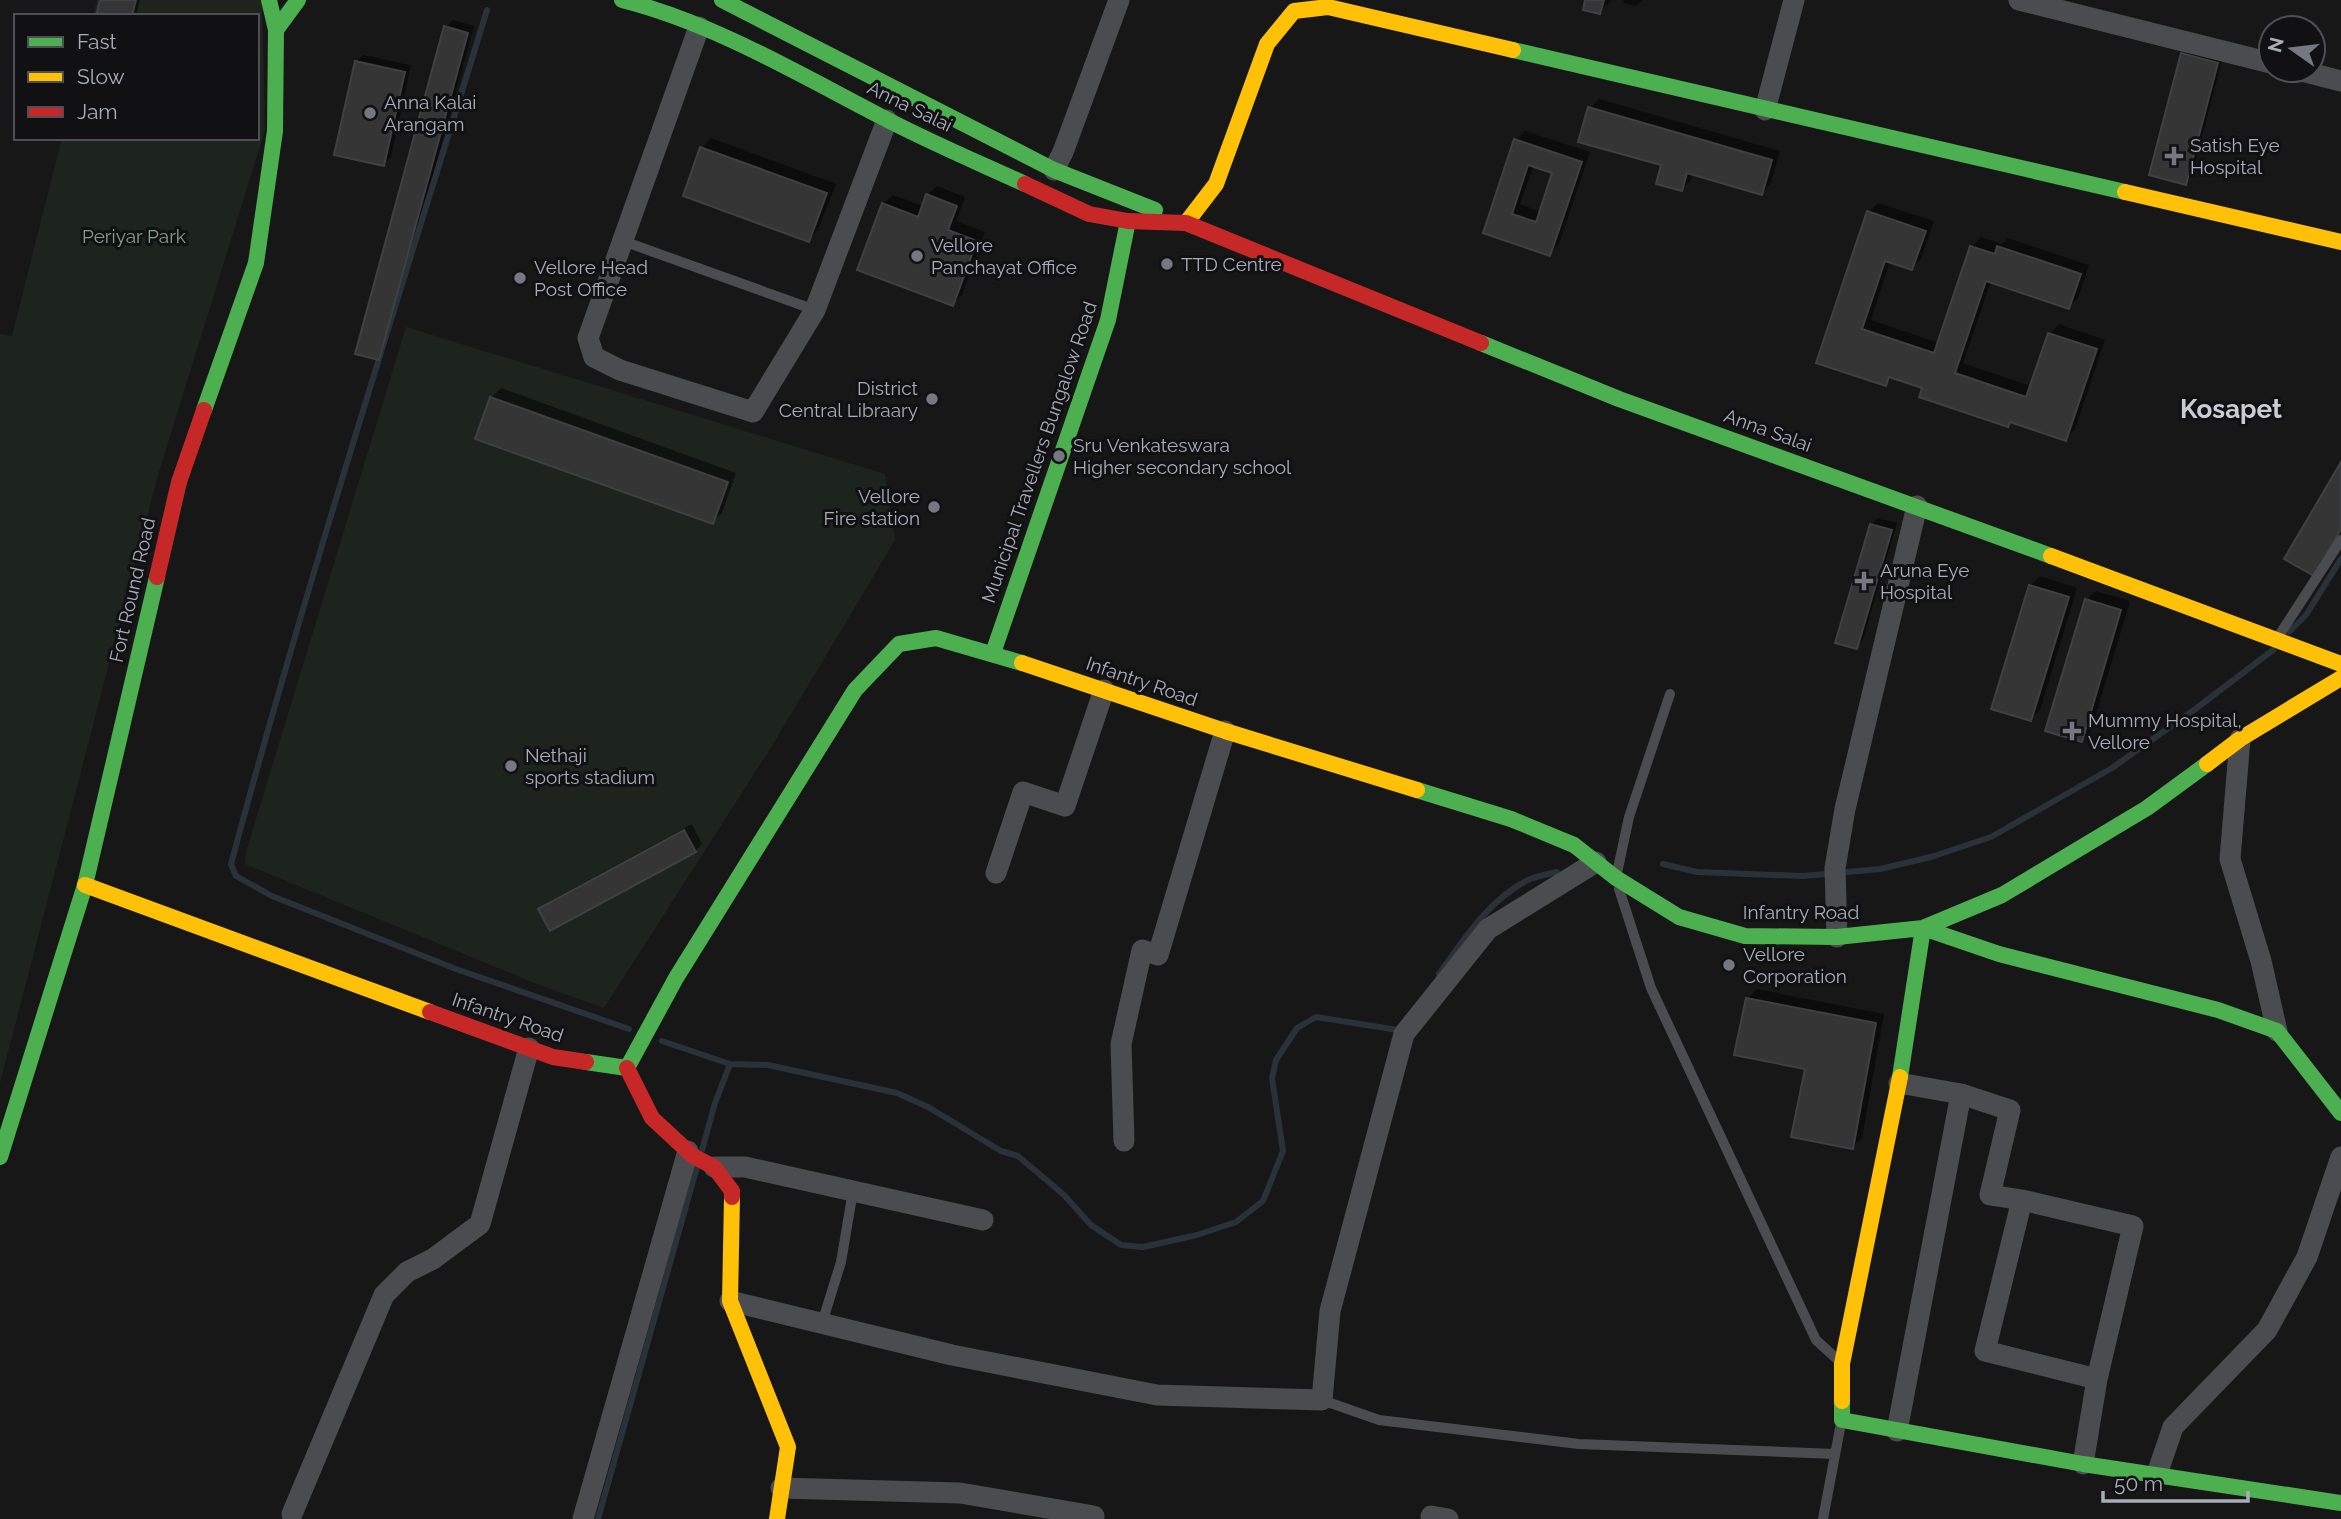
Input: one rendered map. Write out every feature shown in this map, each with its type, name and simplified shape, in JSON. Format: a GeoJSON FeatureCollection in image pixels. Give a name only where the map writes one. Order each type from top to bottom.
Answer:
{"type":"FeatureCollection","features":[{"type":"Feature","properties":{"kind":"main road"},"geometry":{"type":"LineString","coordinates":[[269,0],[276,30]]}},
{"type":"Feature","properties":{"kind":"main road"},"geometry":{"type":"LineString","coordinates":[[276,30],[298,0]]}},
{"type":"Feature","properties":{"kind":"main road","name":"Anna Salai"},"geometry":{"type":"LineString","coordinates":[[622,0],[646,6],[741,44],[887,120],[1088,214],[1128,221],[1186,223]]}},
{"type":"Feature","properties":{"kind":"main road","name":"Anna Salai"},"geometry":{"type":"LineString","coordinates":[[722,0],[1054,170],[1619,399],[1917,506],[2341,664]]}},
{"type":"Feature","properties":{"kind":"main road"},"geometry":{"type":"LineString","coordinates":[[1186,223],[1216,184],[1267,44],[1294,6],[1328,7],[2341,242]]}},
{"type":"Feature","properties":{"kind":"main road","name":"Fort Round Road"},"geometry":{"type":"LineString","coordinates":[[0,1157],[85,885],[179,482],[256,263],[275,131],[276,30]]}},
{"type":"Feature","properties":{"kind":"main road","name":"Municipal Travellers Bungalow Road"},"geometry":{"type":"LineString","coordinates":[[993,653],[1108,320],[1128,221]]}},
{"type":"Feature","properties":{"kind":"main road","name":"Infantry Road"},"geometry":{"type":"LineString","coordinates":[[85,885],[553,1057],[627,1068],[676,978],[855,690],[899,645],[936,638],[993,653],[1225,731],[1511,819],[1574,845],[1616,878],[1679,917],[1745,936],[1837,937],[1923,928],[2002,895],[2147,808],[2240,739],[2341,678]]}},
{"type":"Feature","properties":{"kind":"main road"},"geometry":{"type":"LineString","coordinates":[[2339,1499],[2083,1464],[1842,1420],[1842,1364],[1899,1083],[1923,928],[1998,954],[2218,1010],[2277,1031],[2341,1113]]}},
{"type":"Feature","properties":{"kind":"main road"},"geometry":{"type":"LineString","coordinates":[[627,1068],[652,1118],[688,1151],[714,1167],[732,1191],[730,1301],[788,1447],[777,1519]]}},
{"type":"Feature","properties":{"kind":"street"},"geometry":{"type":"LineString","coordinates":[[1054,170],[1119,0]]}},
{"type":"Feature","properties":{"kind":"street"},"geometry":{"type":"LineString","coordinates":[[1765,110],[1794,0]]}},
{"type":"Feature","properties":{"kind":"street"},"geometry":{"type":"LineString","coordinates":[[2019,0],[2257,60]]}},
{"type":"Feature","properties":{"kind":"street"},"geometry":{"type":"LineString","coordinates":[[699,27],[588,338],[594,357],[620,370],[753,412],[815,310],[887,120]]}},
{"type":"Feature","properties":{"kind":"street"},"geometry":{"type":"LineString","coordinates":[[1837,937],[1835,868],[1844,809],[1917,506]]}},
{"type":"Feature","properties":{"kind":"street"},"geometry":{"type":"LineString","coordinates":[[996,873],[1023,792],[1065,806],[1104,690]]}},
{"type":"Feature","properties":{"kind":"street"},"geometry":{"type":"LineString","coordinates":[[1124,1141],[1121,1044],[1142,950],[1158,955],[1225,731]]}},
{"type":"Feature","properties":{"kind":"street"},"geometry":{"type":"LineString","coordinates":[[2240,739],[2230,859],[2261,961],[2277,1031]]}},
{"type":"Feature","properties":{"kind":"street"},"geometry":{"type":"LineString","coordinates":[[730,1301],[952,1355],[1157,1395],[1321,1400],[1330,1311],[1404,1034],[1488,929],[1596,862]]}},
{"type":"Feature","properties":{"kind":"street"},"geometry":{"type":"LineString","coordinates":[[292,1514],[384,1295],[407,1272],[433,1259],[480,1224],[529,1048]]}},
{"type":"Feature","properties":{"kind":"street"},"geometry":{"type":"LineString","coordinates":[[1899,1083],[1961,1094],[2010,1110],[1990,1195],[2133,1226],[2097,1379],[2083,1464]]}},
{"type":"Feature","properties":{"kind":"street"},"geometry":{"type":"LineString","coordinates":[[1898,1431],[1961,1094]]}},
{"type":"Feature","properties":{"kind":"street"},"geometry":{"type":"LineString","coordinates":[[583,1519],[688,1151]]}},
{"type":"Feature","properties":{"kind":"street"},"geometry":{"type":"LineString","coordinates":[[2157,1474],[2173,1427],[2267,1330],[2307,1257],[2341,1157]]}},
{"type":"Feature","properties":{"kind":"street"},"geometry":{"type":"LineString","coordinates":[[714,1167],[745,1167],[983,1220]]}},
{"type":"Feature","properties":{"kind":"street"},"geometry":{"type":"LineString","coordinates":[[2022,1200],[1985,1351],[2097,1379]]}},
{"type":"Feature","properties":{"kind":"street"},"geometry":{"type":"LineString","coordinates":[[781,1488],[960,1493],[1094,1516]]}},
{"type":"Feature","properties":{"kind":"lane"},"geometry":{"type":"LineString","coordinates":[[622,241],[815,310]]}},
{"type":"Feature","properties":{"kind":"lane"},"geometry":{"type":"LineString","coordinates":[[2277,640],[2341,540]]}},
{"type":"Feature","properties":{"kind":"lane"},"geometry":{"type":"LineString","coordinates":[[1670,694],[1629,817],[1616,878],[1651,988],[1816,1340],[1842,1364]]}},
{"type":"Feature","properties":{"kind":"lane"},"geometry":{"type":"LineString","coordinates":[[822,1323],[841,1262],[853,1191]]}},
{"type":"Feature","properties":{"kind":"lane"},"geometry":{"type":"LineString","coordinates":[[1321,1400],[1379,1420],[1578,1444],[1835,1454]]}},
{"type":"Feature","properties":{"kind":"lane"},"geometry":{"type":"LineString","coordinates":[[1823,1519],[1842,1420]]}},
{"type":"Feature","properties":{"kind":"green space","name":"Periyar Park"},"geometry":{"type":"Polygon","coordinates":[[[97,0],[262,0],[265,130],[158,475],[0,1083],[0,334],[12,336],[61,140],[259,140],[259,14],[94,14],[97,0]]]}},
{"type":"Feature","properties":{"kind":"green space"},"geometry":{"type":"Polygon","coordinates":[[[406,327],[885,474],[895,540],[770,749],[604,1008],[537,984],[245,864],[246,852],[406,327]]]}},
{"type":"Feature","properties":{"kind":"building"},"geometry":{"type":"Polygon","coordinates":[[[100,0],[136,0],[132,14],[96,14],[100,0]]]}},
{"type":"Feature","properties":{"kind":"building"},"geometry":{"type":"Polygon","coordinates":[[[1585,0],[1604,0],[1600,14],[1583,10],[1585,0]]]}},
{"type":"Feature","properties":{"kind":"building"},"geometry":{"type":"Polygon","coordinates":[[[444,26],[468,33],[379,360],[355,354],[444,26]]]}},
{"type":"Feature","properties":{"kind":"building"},"geometry":{"type":"Polygon","coordinates":[[[2181,53],[2218,63],[2186,185],[2149,175],[2181,53]]]}},
{"type":"Feature","properties":{"kind":"building","name":"Anna Kalai Arangam"},"geometry":{"type":"Polygon","coordinates":[[[355,61],[405,72],[384,166],[334,155],[355,61]]]}},
{"type":"Feature","properties":{"kind":"building"},"geometry":{"type":"Polygon","coordinates":[[[1588,107],[1772,160],[1762,195],[1687,173],[1682,191],[1656,184],[1661,165],[1578,142],[1588,107]]]}},
{"type":"Feature","properties":{"kind":"building"},"geometry":{"type":"Polygon","coordinates":[[[1514,139],[1582,162],[1550,256],[1483,233],[1514,139]],[[1528,165],[1512,214],[1536,222],[1552,173],[1528,165]]]}},
{"type":"Feature","properties":{"kind":"building"},"geometry":{"type":"Polygon","coordinates":[[[700,147],[827,193],[809,242],[683,196],[700,147]]]}},
{"type":"Feature","properties":{"kind":"building","name":"Vellore Panchayat Office"},"geometry":{"type":"Polygon","coordinates":[[[926,194],[957,206],[948,230],[977,241],[953,306],[857,270],[882,203],[918,217],[926,194]]]}},
{"type":"Feature","properties":{"kind":"building"},"geometry":{"type":"Polygon","coordinates":[[[1867,211],[1926,231],[1912,270],[1885,261],[1862,329],[1934,353],[1970,246],[1995,254],[1997,246],[2081,274],[2069,309],[1986,281],[1955,373],[2026,397],[2048,333],[2097,349],[2066,441],[2010,422],[2008,427],[1919,397],[1922,388],[1889,377],[1886,386],[1816,363],[1867,211]]]}},
{"type":"Feature","properties":{"kind":"building"},"geometry":{"type":"Polygon","coordinates":[[[490,397],[728,482],[713,524],[475,439],[490,397]]]}},
{"type":"Feature","properties":{"kind":"building"},"geometry":{"type":"Polygon","coordinates":[[[2341,462],[2341,529],[2314,576],[2284,559],[2341,462]]]}},
{"type":"Feature","properties":{"kind":"building"},"geometry":{"type":"Polygon","coordinates":[[[1870,524],[1892,530],[1857,649],[1835,643],[1870,524]]]}},
{"type":"Feature","properties":{"kind":"building"},"geometry":{"type":"Polygon","coordinates":[[[2029,585],[2069,597],[2031,721],[1991,709],[2029,585]]]}},
{"type":"Feature","properties":{"kind":"building"},"geometry":{"type":"Polygon","coordinates":[[[2085,599],[2121,610],[2082,742],[2045,731],[2085,599]]]}},
{"type":"Feature","properties":{"kind":"building"},"geometry":{"type":"Polygon","coordinates":[[[684,830],[696,852],[550,931],[538,909],[684,830]]]}},
{"type":"Feature","properties":{"kind":"building"},"geometry":{"type":"Polygon","coordinates":[[[1746,998],[1876,1023],[1853,1149],[1791,1137],[1805,1069],[1734,1055],[1746,998]]]}},
{"type":"Feature","properties":{"kind":"waterway"},"geometry":{"type":"LineString","coordinates":[[487,10],[323,543],[231,864],[236,876],[272,896],[456,969],[629,1029]]}},
{"type":"Feature","properties":{"kind":"waterway"},"geometry":{"type":"LineString","coordinates":[[2289,632],[2306,615],[2341,559]]}},
{"type":"Feature","properties":{"kind":"waterway"},"geometry":{"type":"LineString","coordinates":[[1663,864],[1697,872],[1803,876],[1880,869],[1931,857],[1991,837],[2112,768],[2273,650]]}},
{"type":"Feature","properties":{"kind":"waterway"},"geometry":{"type":"LineString","coordinates":[[1439,974],[1479,920],[1502,897],[1530,879],[1557,872]]}},
{"type":"Feature","properties":{"kind":"waterway"},"geometry":{"type":"LineString","coordinates":[[702,1150],[715,1103],[730,1064],[768,1065],[897,1093],[928,1107],[1001,1151],[1018,1156],[1064,1195],[1091,1225],[1121,1245],[1143,1247],[1197,1235],[1236,1222],[1263,1201],[1283,1151],[1272,1078],[1276,1060],[1297,1028],[1316,1017],[1398,1030],[1399,1028]]}},
{"type":"Feature","properties":{"kind":"waterway"},"geometry":{"type":"LineString","coordinates":[[662,1041],[730,1064]]}},
{"type":"Feature","properties":{"kind":"waterway"},"geometry":{"type":"LineString","coordinates":[[598,1519],[697,1167]]}},
{"type":"Feature","properties":{"kind":"traffic: fast"},"geometry":{"type":"LineString","coordinates":[[204,410],[256,263],[275,131],[276,30],[269,0]]}},
{"type":"Feature","properties":{"kind":"traffic: fast"},"geometry":{"type":"LineString","coordinates":[[276,30],[298,0]]}},
{"type":"Feature","properties":{"kind":"traffic: fast"},"geometry":{"type":"LineString","coordinates":[[622,0],[722,35],[916,134],[1025,184]]}},
{"type":"Feature","properties":{"kind":"traffic: fast"},"geometry":{"type":"LineString","coordinates":[[722,0],[1054,170],[1155,210]]}},
{"type":"Feature","properties":{"kind":"traffic: fast"},"geometry":{"type":"LineString","coordinates":[[1513,50],[2125,192]]}},
{"type":"Feature","properties":{"kind":"traffic: fast"},"geometry":{"type":"LineString","coordinates":[[993,653],[1108,320],[1128,221]]}},
{"type":"Feature","properties":{"kind":"traffic: fast"},"geometry":{"type":"LineString","coordinates":[[1481,343],[1619,399],[2051,556]]}},
{"type":"Feature","properties":{"kind":"traffic: fast"},"geometry":{"type":"LineString","coordinates":[[0,1157],[85,885],[157,577]]}},
{"type":"Feature","properties":{"kind":"traffic: fast"},"geometry":{"type":"LineString","coordinates":[[586,1062],[627,1068],[676,978],[855,690],[899,644],[936,638],[1022,663]]}},
{"type":"Feature","properties":{"kind":"traffic: fast"},"geometry":{"type":"LineString","coordinates":[[1417,790],[1511,819],[1574,845],[1616,878],[1679,917],[1745,936],[1837,937],[1923,928],[2002,895],[2147,808],[2207,764]]}},
{"type":"Feature","properties":{"kind":"traffic: fast"},"geometry":{"type":"LineString","coordinates":[[1900,1077],[1923,928],[1999,954],[2218,1010],[2277,1031],[2341,1113]]}},
{"type":"Feature","properties":{"kind":"traffic: fast"},"geometry":{"type":"LineString","coordinates":[[1842,1401],[1842,1420],[2083,1464],[2341,1503]]}},
{"type":"Feature","properties":{"kind":"traffic: slow"},"geometry":{"type":"LineString","coordinates":[[1186,223],[1216,184],[1267,44],[1294,11],[1328,7],[1513,50]]}},
{"type":"Feature","properties":{"kind":"traffic: slow"},"geometry":{"type":"LineString","coordinates":[[2125,192],[2341,242]]}},
{"type":"Feature","properties":{"kind":"traffic: slow"},"geometry":{"type":"LineString","coordinates":[[2051,556],[2341,664]]}},
{"type":"Feature","properties":{"kind":"traffic: slow"},"geometry":{"type":"LineString","coordinates":[[1022,663],[1225,731],[1417,790]]}},
{"type":"Feature","properties":{"kind":"traffic: slow"},"geometry":{"type":"LineString","coordinates":[[2207,764],[2240,739],[2341,678]]}},
{"type":"Feature","properties":{"kind":"traffic: slow"},"geometry":{"type":"LineString","coordinates":[[85,885],[430,1012]]}},
{"type":"Feature","properties":{"kind":"traffic: slow"},"geometry":{"type":"LineString","coordinates":[[1842,1401],[1842,1364],[1900,1077]]}},
{"type":"Feature","properties":{"kind":"traffic: slow"},"geometry":{"type":"LineString","coordinates":[[732,1197],[730,1301],[788,1447],[777,1519]]}},
{"type":"Feature","properties":{"kind":"traffic: jam"},"geometry":{"type":"LineString","coordinates":[[1025,184],[1089,214],[1128,221],[1186,223]]}},
{"type":"Feature","properties":{"kind":"traffic: jam"},"geometry":{"type":"LineString","coordinates":[[1186,223],[1481,343]]}},
{"type":"Feature","properties":{"kind":"traffic: jam"},"geometry":{"type":"LineString","coordinates":[[157,577],[179,482],[204,410]]}},
{"type":"Feature","properties":{"kind":"traffic: jam"},"geometry":{"type":"LineString","coordinates":[[430,1012],[553,1057],[586,1062]]}},
{"type":"Feature","properties":{"kind":"traffic: jam"},"geometry":{"type":"LineString","coordinates":[[627,1068],[652,1118],[693,1156],[714,1167],[732,1191],[732,1197]]}},
{"type":"Feature","properties":{"kind":"place","name":"Anna Kalai Arangam"},"geometry":{"type":"Point","coordinates":[370,113]}},
{"type":"Feature","properties":{"kind":"place","name":"Satish Eye Hospital"},"geometry":{"type":"Point","coordinates":[2174,156]}},
{"type":"Feature","properties":{"kind":"place","name":"Vellore Panchayat Office"},"geometry":{"type":"Point","coordinates":[917,256]}},
{"type":"Feature","properties":{"kind":"place","name":"TTD Centre"},"geometry":{"type":"Point","coordinates":[1167,264]}},
{"type":"Feature","properties":{"kind":"place","name":"Vellore Head Post Office"},"geometry":{"type":"Point","coordinates":[520,278]}},
{"type":"Feature","properties":{"kind":"place","name":"District Central Libraary"},"geometry":{"type":"Point","coordinates":[932,399]}},
{"type":"Feature","properties":{"kind":"place","name":"Sru Venkateswara Higher secondary school"},"geometry":{"type":"Point","coordinates":[1059,456]}},
{"type":"Feature","properties":{"kind":"place","name":"Vellore Fire station"},"geometry":{"type":"Point","coordinates":[934,507]}},
{"type":"Feature","properties":{"kind":"place","name":"Aruna Eye Hospital"},"geometry":{"type":"Point","coordinates":[1864,581]}},
{"type":"Feature","properties":{"kind":"place","name":"Mummy Hospital, Vellore"},"geometry":{"type":"Point","coordinates":[2072,731]}},
{"type":"Feature","properties":{"kind":"place","name":"Nethaji sports stadium"},"geometry":{"type":"Point","coordinates":[511,766]}},
{"type":"Feature","properties":{"kind":"place","name":"Vellore Corporation"},"geometry":{"type":"Point","coordinates":[1729,965]}},
{"type":"Feature","properties":{"kind":"district","name":"Kosapet"},"geometry":{"type":"Point","coordinates":[2231,409]}}]}
